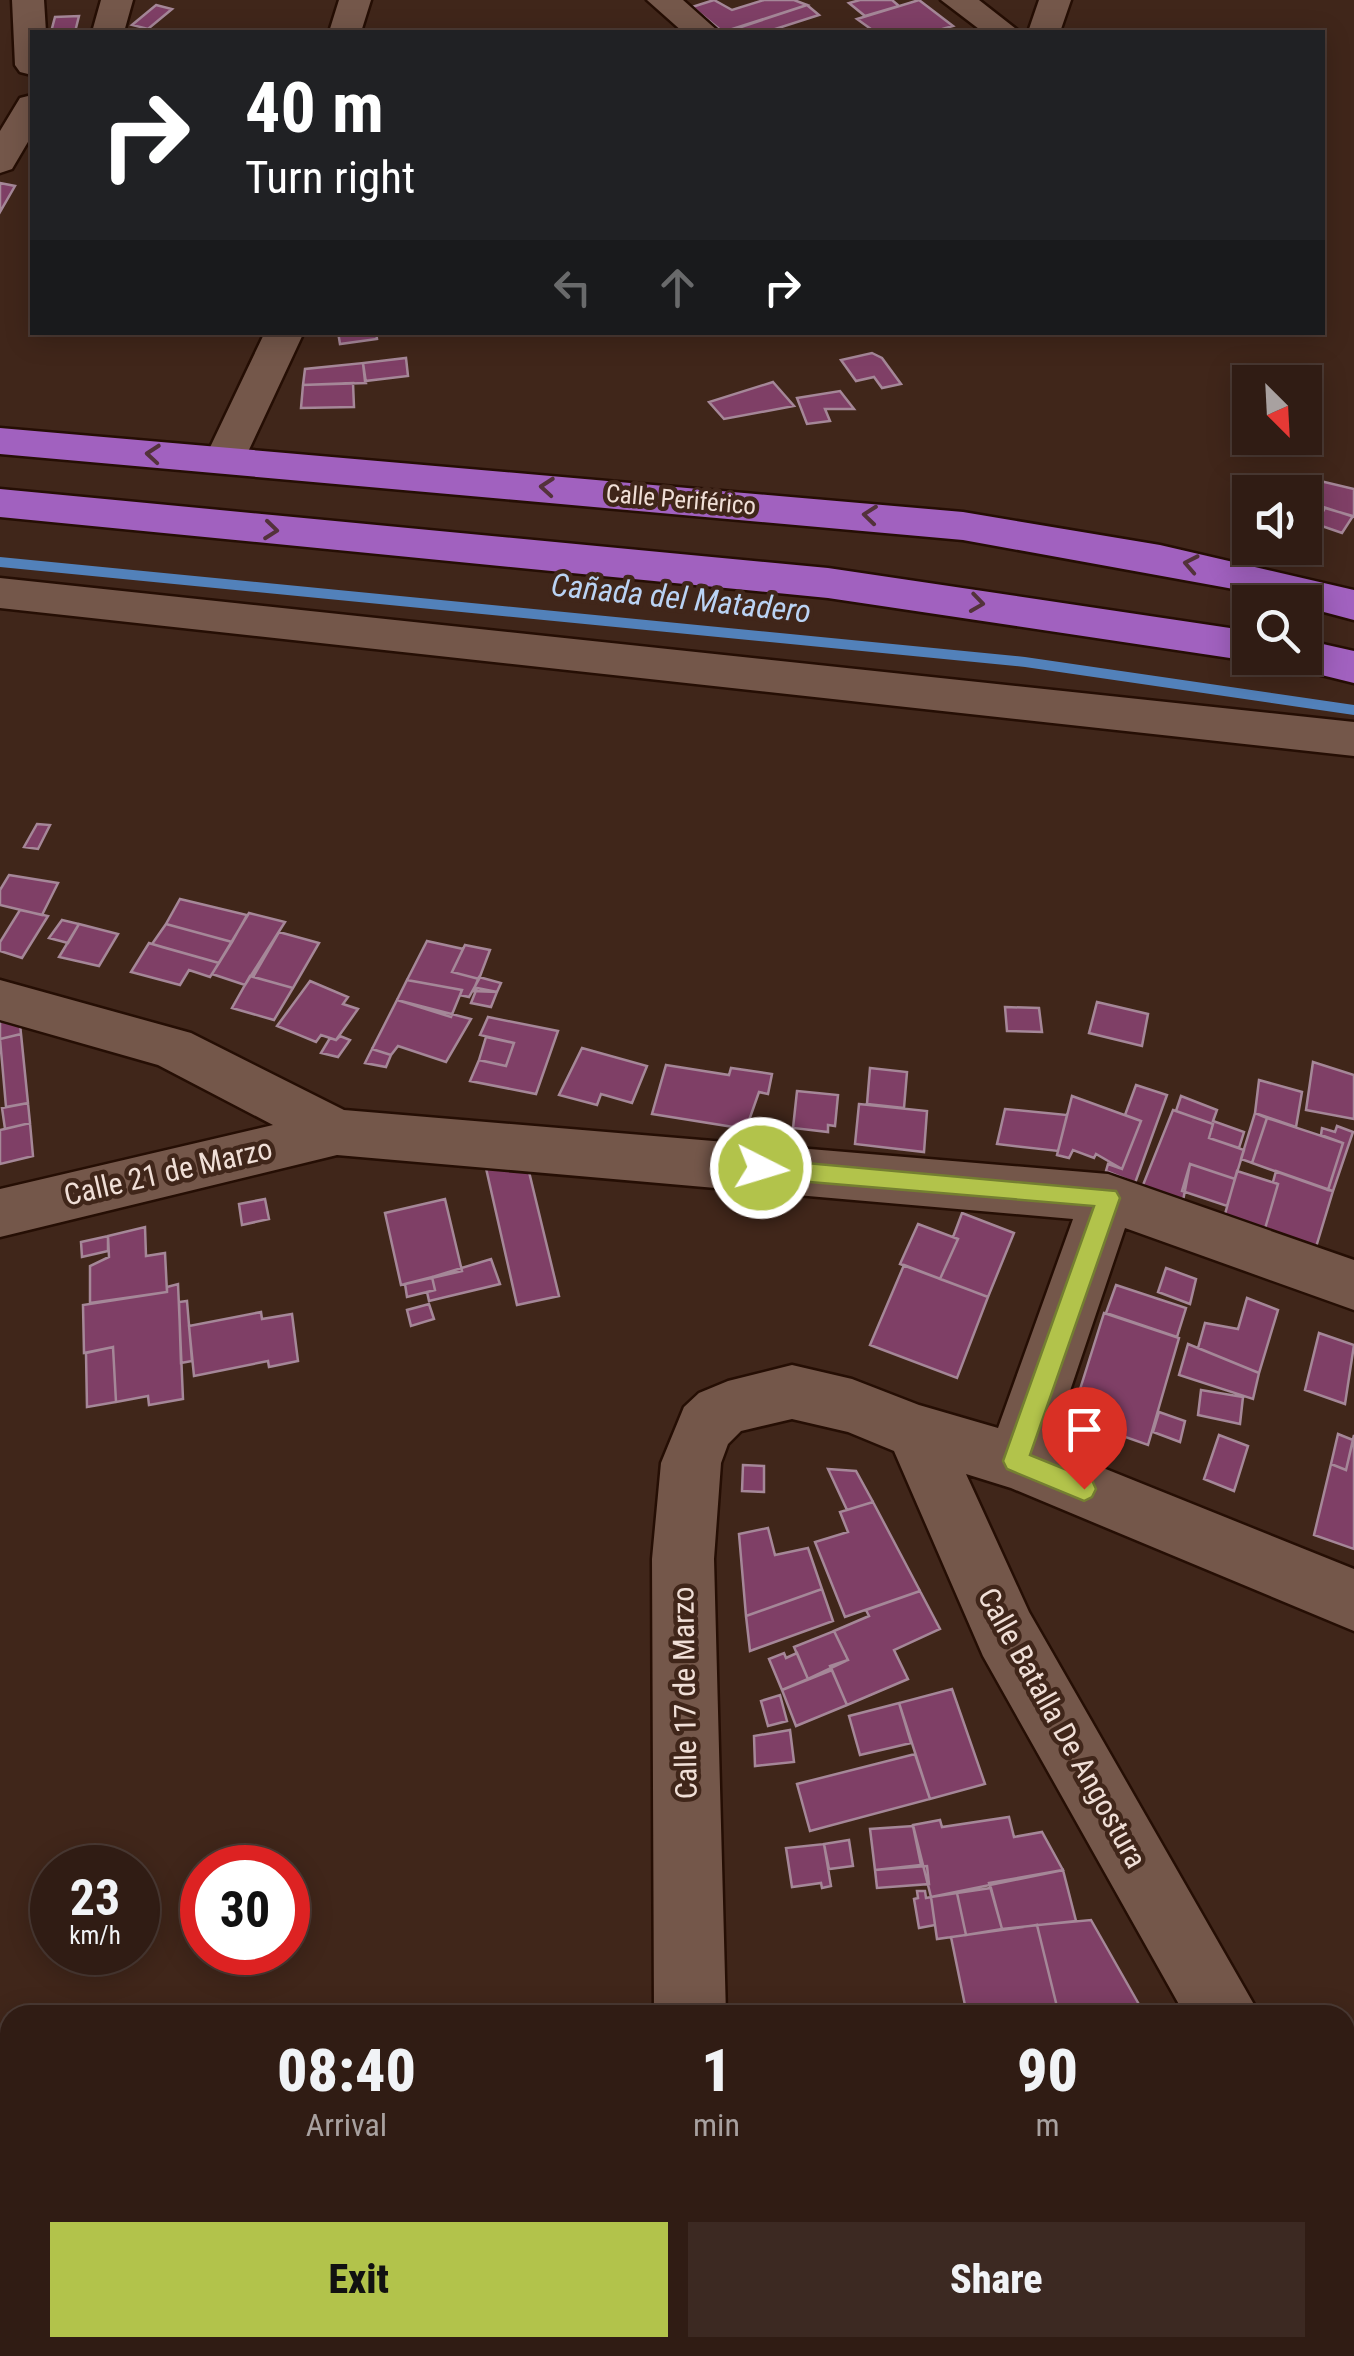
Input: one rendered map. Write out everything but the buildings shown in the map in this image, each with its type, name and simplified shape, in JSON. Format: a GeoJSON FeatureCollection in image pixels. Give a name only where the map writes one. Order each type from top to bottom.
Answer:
{"type":"FeatureCollection","features":[{"type":"Feature","properties":{"kind":"highway","name":"Calle Periférico"},"geometry":{"type":"LineString","coordinates":[[0,441],[964,526],[1191,564],[1354,604]]}},
{"type":"Feature","properties":{"kind":"highway"},"geometry":{"type":"LineString","coordinates":[[0,504],[828,583],[1232,643]]}},
{"type":"Feature","properties":{"kind":"highway"},"geometry":{"type":"LineString","coordinates":[[1322,660],[1354,667]]}},
{"type":"Feature","properties":{"kind":"street"},"geometry":{"type":"LineString","coordinates":[[28,0],[30,32]]}},
{"type":"Feature","properties":{"kind":"street"},"geometry":{"type":"LineString","coordinates":[[109,30],[117,0]]}},
{"type":"Feature","properties":{"kind":"street"},"geometry":{"type":"LineString","coordinates":[[346,30],[355,0]]}},
{"type":"Feature","properties":{"kind":"street"},"geometry":{"type":"LineString","coordinates":[[663,0],[700,30]]}},
{"type":"Feature","properties":{"kind":"street"},"geometry":{"type":"LineString","coordinates":[[956,0],[1001,30]]}},
{"type":"Feature","properties":{"kind":"street"},"geometry":{"type":"LineString","coordinates":[[1045,30],[1055,0]]}},
{"type":"Feature","properties":{"kind":"street"},"geometry":{"type":"LineString","coordinates":[[0,162],[30,109]]}},
{"type":"Feature","properties":{"kind":"street"},"geometry":{"type":"LineString","coordinates":[[225,460],[284,335]]}},
{"type":"Feature","properties":{"kind":"street"},"geometry":{"type":"LineString","coordinates":[[0,593],[1323,739],[1354,738]]}},
{"type":"Feature","properties":{"kind":"street"},"geometry":{"type":"LineString","coordinates":[[0,1000],[172,1048],[336,1132],[1108,1198],[1354,1285]]}},
{"type":"Feature","properties":{"kind":"street","name":"Calle 21 de Marzo"},"geometry":{"type":"LineString","coordinates":[[0,1213],[336,1132]]}},
{"type":"Feature","properties":{"kind":"street"},"geometry":{"type":"LineString","coordinates":[[1016,1461],[1108,1198]]}},
{"type":"Feature","properties":{"kind":"street","name":"Calle 17 de Marzo"},"geometry":{"type":"LineString","coordinates":[[690,2005],[684,1559],[691,1463],[705,1427],[720,1412],[749,1400],[792,1392],[852,1406],[916,1432]]}},
{"type":"Feature","properties":{"kind":"street"},"geometry":{"type":"LineString","coordinates":[[916,1432],[1016,1461],[1354,1600]]}},
{"type":"Feature","properties":{"kind":"street","name":"Calle Batalla De Angostura"},"geometry":{"type":"LineString","coordinates":[[916,1432],[1006,1634],[1218,2005]]}},
{"type":"Feature","properties":{"kind":"waterway","name":"Cañada del Matadero"},"geometry":{"type":"LineString","coordinates":[[0,562],[1025,662],[1354,710]]}},
{"type":"Feature","properties":{"kind":"route"},"geometry":{"type":"LineString","coordinates":[[761,1168],[1108,1198],[1016,1461],[1084,1489]]}}]}
